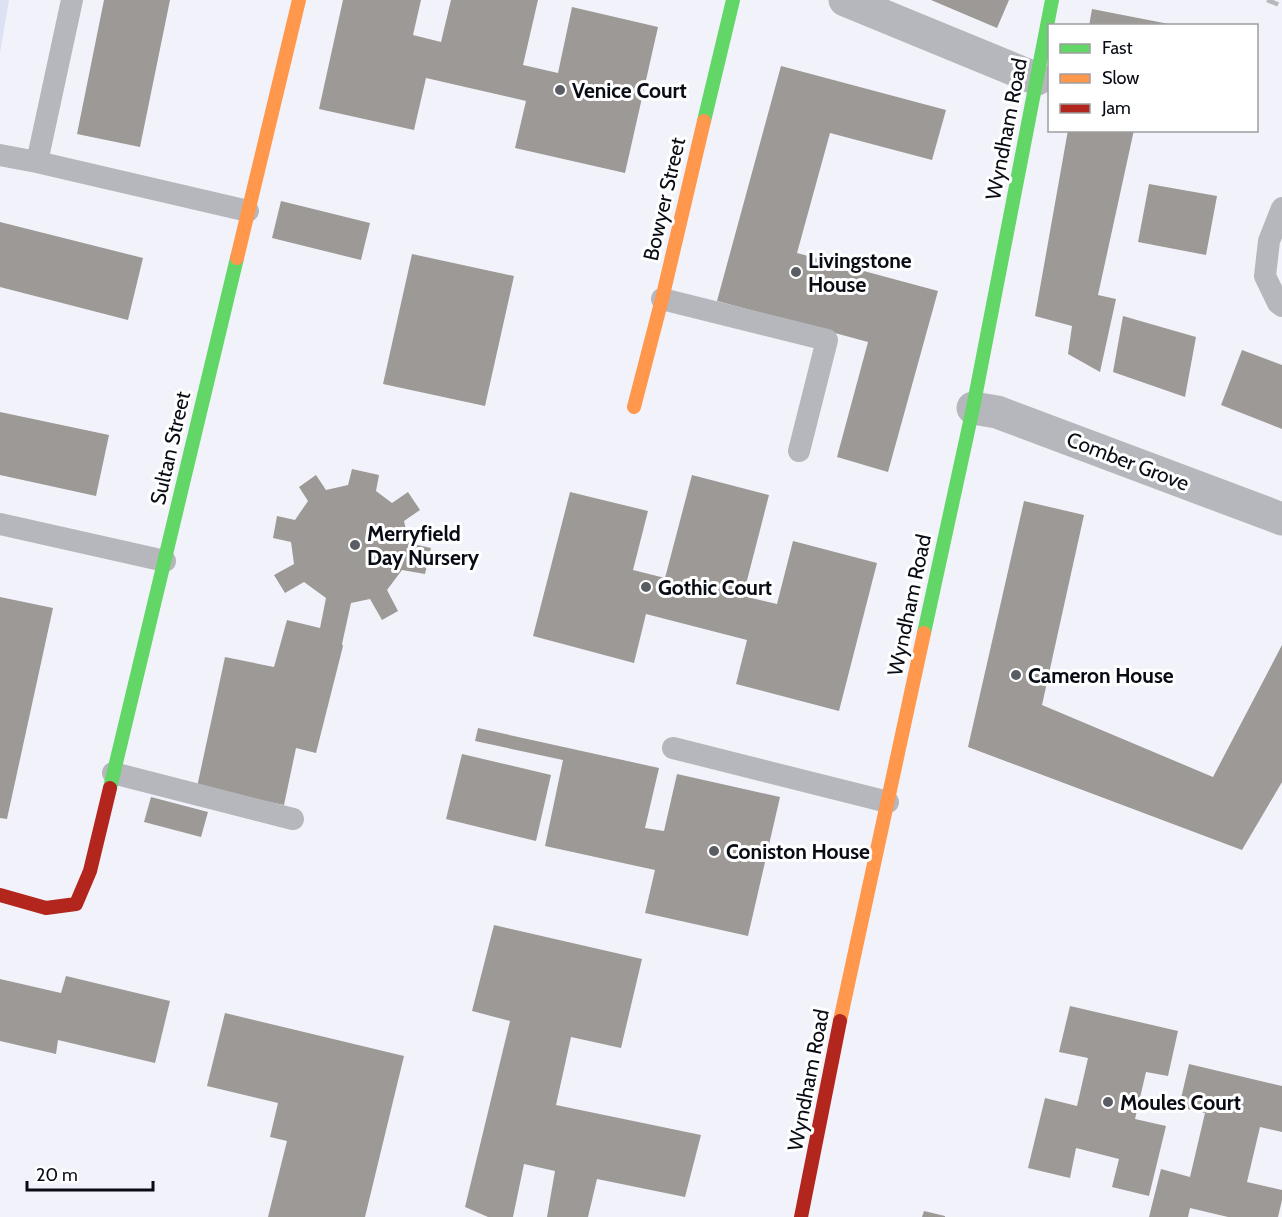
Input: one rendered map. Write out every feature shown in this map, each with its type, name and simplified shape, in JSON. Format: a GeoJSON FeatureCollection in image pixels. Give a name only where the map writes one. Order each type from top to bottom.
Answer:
{"type":"FeatureCollection","features":[{"type":"Feature","properties":{"kind":"street","name":"Sultan Street"},"geometry":{"type":"LineString","coordinates":[[0,895],[46,908],[76,904],[90,870],[299,0]]}},
{"type":"Feature","properties":{"kind":"street","name":"Bowyer Street"},"geometry":{"type":"LineString","coordinates":[[634,407],[733,0]]}},
{"type":"Feature","properties":{"kind":"street"},"geometry":{"type":"LineString","coordinates":[[845,0],[1037,79]]}},
{"type":"Feature","properties":{"kind":"street","name":"Wyndham Road"},"geometry":{"type":"LineString","coordinates":[[801,1217],[837,1036],[972,408],[1052,0]]}},
{"type":"Feature","properties":{"kind":"street","name":"Comber Grove"},"geometry":{"type":"LineString","coordinates":[[972,408],[998,412],[1282,519]]}},
{"type":"Feature","properties":{"kind":"lane"},"geometry":{"type":"LineString","coordinates":[[37,162],[72,0]]}},
{"type":"Feature","properties":{"kind":"lane"},"geometry":{"type":"LineString","coordinates":[[0,155],[248,211]]}},
{"type":"Feature","properties":{"kind":"lane"},"geometry":{"type":"LineString","coordinates":[[1282,208],[1269,241],[1265,276],[1278,303],[1282,306]]}},
{"type":"Feature","properties":{"kind":"lane"},"geometry":{"type":"LineString","coordinates":[[662,299],[827,340],[799,451]]}},
{"type":"Feature","properties":{"kind":"lane"},"geometry":{"type":"LineString","coordinates":[[0,524],[165,561]]}},
{"type":"Feature","properties":{"kind":"lane"},"geometry":{"type":"LineString","coordinates":[[673,748],[888,802]]}},
{"type":"Feature","properties":{"kind":"lane"},"geometry":{"type":"LineString","coordinates":[[113,773],[293,819]]}},
{"type":"Feature","properties":{"kind":"shaded area"},"geometry":{"type":"Polygon","coordinates":[[[0,0],[9,0],[0,53],[0,0]]]}},
{"type":"Feature","properties":{"kind":"building"},"geometry":{"type":"Polygon","coordinates":[[[104,0],[170,0],[140,147],[77,134],[104,0]]]}},
{"type":"Feature","properties":{"kind":"building","name":"Venice Court"},"geometry":{"type":"Polygon","coordinates":[[[343,0],[421,0],[413,35],[441,42],[451,0],[538,0],[523,65],[558,73],[572,7],[658,27],[625,173],[515,148],[526,101],[426,78],[414,130],[319,109],[343,0]]]}},
{"type":"Feature","properties":{"kind":"building"},"geometry":{"type":"Polygon","coordinates":[[[931,0],[1009,0],[997,28],[931,0]]]}},
{"type":"Feature","properties":{"kind":"building"},"geometry":{"type":"Polygon","coordinates":[[[1092,9],[1169,24],[1089,24],[1092,9]]]}},
{"type":"Feature","properties":{"kind":"building","name":"Livingstone House"},"geometry":{"type":"Polygon","coordinates":[[[781,66],[946,110],[932,160],[830,133],[797,253],[938,291],[888,472],[837,457],[868,342],[717,301],[781,66]]]}},
{"type":"Feature","properties":{"kind":"building"},"geometry":{"type":"Polygon","coordinates":[[[1068,132],[1134,132],[1098,295],[1116,299],[1100,372],[1068,354],[1072,326],[1035,316],[1068,132]]]}},
{"type":"Feature","properties":{"kind":"building"},"geometry":{"type":"Polygon","coordinates":[[[1149,184],[1217,196],[1206,255],[1138,242],[1149,184]]]}},
{"type":"Feature","properties":{"kind":"building"},"geometry":{"type":"Polygon","coordinates":[[[281,201],[370,223],[361,260],[272,238],[281,201]]]}},
{"type":"Feature","properties":{"kind":"building"},"geometry":{"type":"Polygon","coordinates":[[[0,222],[143,258],[128,320],[0,287],[0,222]]]}},
{"type":"Feature","properties":{"kind":"building"},"geometry":{"type":"Polygon","coordinates":[[[412,254],[514,276],[485,406],[383,384],[412,254]]]}},
{"type":"Feature","properties":{"kind":"building"},"geometry":{"type":"Polygon","coordinates":[[[1123,316],[1196,337],[1185,397],[1113,372],[1123,316]]]}},
{"type":"Feature","properties":{"kind":"building"},"geometry":{"type":"Polygon","coordinates":[[[1242,350],[1282,365],[1282,429],[1221,405],[1242,350]]]}},
{"type":"Feature","properties":{"kind":"building"},"geometry":{"type":"Polygon","coordinates":[[[0,412],[109,435],[96,496],[0,475],[0,412]]]}},
{"type":"Feature","properties":{"kind":"building"},"geometry":{"type":"Polygon","coordinates":[[[352,469],[379,475],[376,491],[392,503],[408,492],[420,510],[404,521],[409,543],[431,548],[425,574],[402,570],[387,590],[398,611],[382,620],[370,599],[351,603],[343,646],[316,753],[296,748],[284,805],[197,787],[225,657],[274,667],[287,620],[320,628],[326,598],[304,582],[285,593],[274,575],[294,564],[291,542],[273,538],[277,516],[295,520],[308,501],[299,487],[316,475],[326,490],[348,485],[352,469]]]}},
{"type":"Feature","properties":{"kind":"building","name":"Gothic Court"},"geometry":{"type":"Polygon","coordinates":[[[692,475],[769,495],[743,596],[777,604],[793,541],[877,563],[839,711],[736,684],[747,640],[646,614],[634,663],[533,636],[570,492],[648,511],[633,570],[665,578],[692,475]]]}},
{"type":"Feature","properties":{"kind":"building","name":"Cameron House"},"geometry":{"type":"Polygon","coordinates":[[[1024,501],[1084,515],[1042,705],[1213,777],[1282,645],[1282,782],[1242,850],[968,747],[1024,501]]]}},
{"type":"Feature","properties":{"kind":"building"},"geometry":{"type":"Polygon","coordinates":[[[0,597],[53,608],[7,819],[0,818],[0,597]]]}},
{"type":"Feature","properties":{"kind":"building"},"geometry":{"type":"Polygon","coordinates":[[[478,728],[659,768],[645,828],[664,831],[677,774],[780,797],[748,936],[645,913],[655,870],[545,846],[563,760],[475,741],[478,728]]]}},
{"type":"Feature","properties":{"kind":"building"},"geometry":{"type":"Polygon","coordinates":[[[462,754],[551,775],[536,841],[446,819],[462,754]]]}},
{"type":"Feature","properties":{"kind":"building"},"geometry":{"type":"Polygon","coordinates":[[[151,797],[208,812],[201,837],[144,822],[151,797]]]}},
{"type":"Feature","properties":{"kind":"building"},"geometry":{"type":"Polygon","coordinates":[[[494,925],[642,959],[621,1048],[571,1037],[556,1105],[701,1135],[685,1197],[597,1179],[588,1217],[547,1217],[555,1171],[524,1164],[513,1217],[488,1217],[465,1207],[510,1021],[472,1011],[494,925]]]}},
{"type":"Feature","properties":{"kind":"building"},"geometry":{"type":"Polygon","coordinates":[[[66,976],[170,1001],[155,1063],[58,1040],[56,1054],[0,1041],[0,979],[61,993],[66,976]]]}},
{"type":"Feature","properties":{"kind":"building","name":"Moules Court"},"geometry":{"type":"Polygon","coordinates":[[[1070,1006],[1178,1031],[1168,1076],[1146,1072],[1135,1119],[1166,1126],[1149,1196],[1112,1187],[1119,1159],[1076,1148],[1070,1178],[1028,1168],[1045,1098],[1077,1106],[1088,1058],[1059,1052],[1070,1006]]]}},
{"type":"Feature","properties":{"kind":"building"},"geometry":{"type":"Polygon","coordinates":[[[225,1013],[404,1056],[365,1217],[268,1217],[287,1141],[270,1137],[278,1103],[207,1086],[225,1013]]]}},
{"type":"Feature","properties":{"kind":"building","name":"Moules Court"},"geometry":{"type":"Polygon","coordinates":[[[1189,1064],[1282,1086],[1282,1132],[1260,1127],[1247,1182],[1282,1190],[1278,1217],[1228,1217],[1190,1208],[1188,1217],[1149,1217],[1161,1169],[1190,1177],[1205,1113],[1179,1107],[1189,1064]]]}},
{"type":"Feature","properties":{"kind":"building"},"geometry":{"type":"Polygon","coordinates":[[[924,1211],[945,1216],[945,1217],[922,1217],[924,1211]]]}},
{"type":"Feature","properties":{"kind":"railway"},"geometry":{"type":"LineString","coordinates":[[1267,0],[1282,6]]}},
{"type":"Feature","properties":{"kind":"traffic: fast"},"geometry":{"type":"LineString","coordinates":[[704,121],[733,0]]}},
{"type":"Feature","properties":{"kind":"traffic: fast"},"geometry":{"type":"LineString","coordinates":[[924,633],[973,408],[1052,0]]}},
{"type":"Feature","properties":{"kind":"traffic: fast"},"geometry":{"type":"LineString","coordinates":[[110,788],[237,258]]}},
{"type":"Feature","properties":{"kind":"traffic: slow"},"geometry":{"type":"LineString","coordinates":[[237,258],[299,0]]}},
{"type":"Feature","properties":{"kind":"traffic: slow"},"geometry":{"type":"LineString","coordinates":[[634,407],[704,121]]}},
{"type":"Feature","properties":{"kind":"traffic: slow"},"geometry":{"type":"LineString","coordinates":[[840,1021],[924,633]]}},
{"type":"Feature","properties":{"kind":"traffic: jam"},"geometry":{"type":"LineString","coordinates":[[0,895],[46,908],[76,904],[90,871],[110,788]]}},
{"type":"Feature","properties":{"kind":"traffic: jam"},"geometry":{"type":"LineString","coordinates":[[801,1217],[840,1021]]}},
{"type":"Feature","properties":{"kind":"place","name":"Venice Court"},"geometry":{"type":"Point","coordinates":[560,90]}},
{"type":"Feature","properties":{"kind":"place","name":"Livingstone House"},"geometry":{"type":"Point","coordinates":[796,272]}},
{"type":"Feature","properties":{"kind":"place","name":"Merryfield Day Nursery"},"geometry":{"type":"Point","coordinates":[355,545]}},
{"type":"Feature","properties":{"kind":"place","name":"Gothic Court"},"geometry":{"type":"Point","coordinates":[646,587]}},
{"type":"Feature","properties":{"kind":"place","name":"Cameron House"},"geometry":{"type":"Point","coordinates":[1016,675]}},
{"type":"Feature","properties":{"kind":"place","name":"Coniston House"},"geometry":{"type":"Point","coordinates":[714,851]}},
{"type":"Feature","properties":{"kind":"place","name":"Moules Court"},"geometry":{"type":"Point","coordinates":[1108,1102]}}]}
